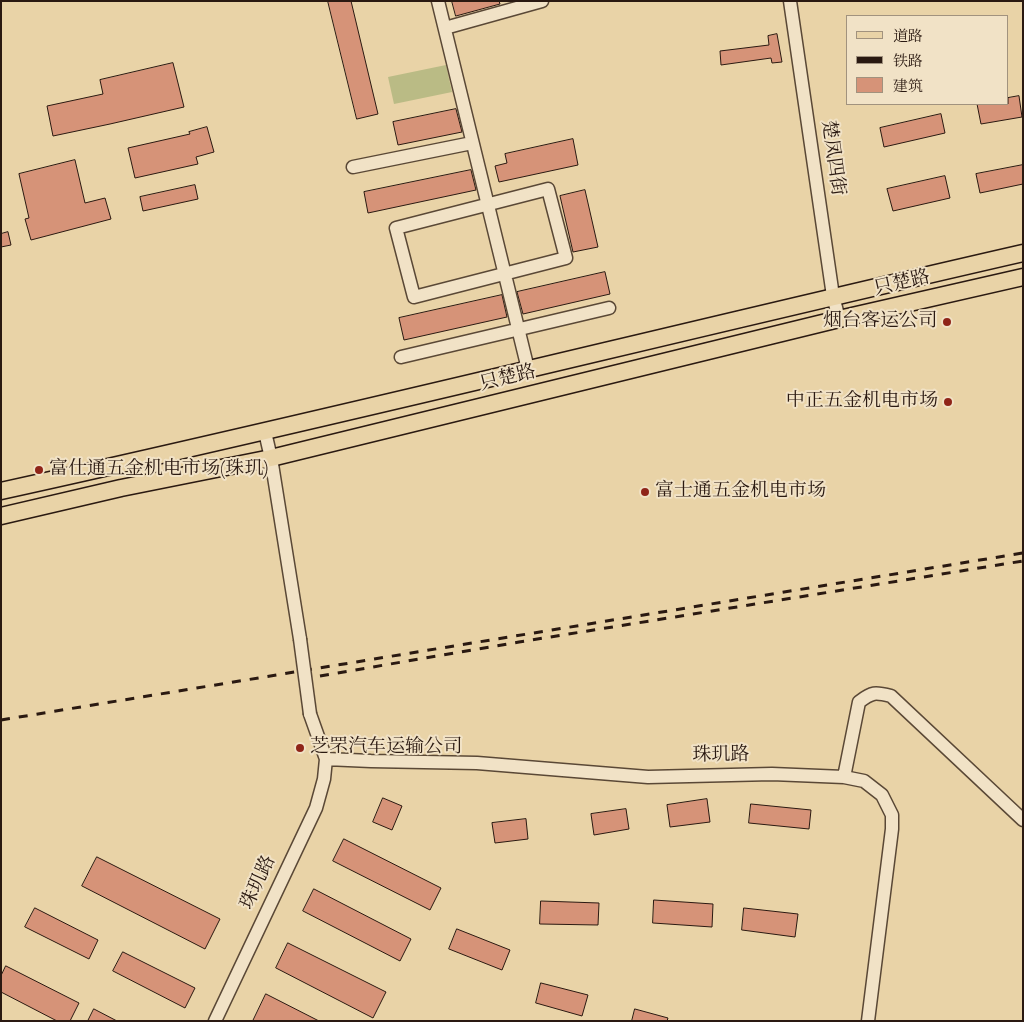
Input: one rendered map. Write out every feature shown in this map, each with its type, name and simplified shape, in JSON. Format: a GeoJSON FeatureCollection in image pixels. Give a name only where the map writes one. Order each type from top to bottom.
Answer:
{"type":"FeatureCollection","features":[{"type":"Feature","properties":{"kind":"main road","name":"只楚路"},"geometry":{"type":"LineString","coordinates":[[1,490],[265,432],[833,296],[1023,253]]}},
{"type":"Feature","properties":{"kind":"main road","name":"只楚路"},"geometry":{"type":"LineString","coordinates":[[1,516],[121,488],[271,458],[839,319],[1023,277]]}},
{"type":"Feature","properties":{"kind":"street"},"geometry":{"type":"LineString","coordinates":[[438,1],[528,369]]}},
{"type":"Feature","properties":{"kind":"street"},"geometry":{"type":"LineString","coordinates":[[445,28],[542,1]]}},
{"type":"Feature","properties":{"kind":"street","name":"楚凤四街"},"geometry":{"type":"LineString","coordinates":[[790,1],[833,296],[839,319]]}},
{"type":"Feature","properties":{"kind":"street"},"geometry":{"type":"LineString","coordinates":[[354,167],[472,143]]}},
{"type":"Feature","properties":{"kind":"street"},"geometry":{"type":"LineString","coordinates":[[548,189],[566,258],[414,297],[396,228],[488,204],[548,189]]}},
{"type":"Feature","properties":{"kind":"street"},"geometry":{"type":"LineString","coordinates":[[400,358],[609,308]]}},
{"type":"Feature","properties":{"kind":"street","name":"珠玑路"},"geometry":{"type":"LineString","coordinates":[[215,1021],[316,808],[324,779],[326,758],[310,714],[300,639],[271,458],[265,432]]}},
{"type":"Feature","properties":{"kind":"street"},"geometry":{"type":"LineString","coordinates":[[844,777],[859,702],[870,694],[880,693],[891,696],[1023,820]]}},
{"type":"Feature","properties":{"kind":"street","name":"珠玑路"},"geometry":{"type":"LineString","coordinates":[[326,758],[371,761],[478,763],[648,777],[772,774],[844,777],[864,781],[873,786],[882,795],[892,815],[868,1021]]}},
{"type":"Feature","properties":{"kind":"green space"},"geometry":{"type":"Polygon","coordinates":[[[446,65],[452,92],[394,104],[388,77],[446,65]]]}},
{"type":"Feature","properties":{"kind":"building"},"geometry":{"type":"Polygon","coordinates":[[[328,1],[351,1],[378,114],[357,119],[328,1]]]}},
{"type":"Feature","properties":{"kind":"building"},"geometry":{"type":"Polygon","coordinates":[[[452,1],[499,1],[500,4],[456,16],[452,1]]]}},
{"type":"Feature","properties":{"kind":"building"},"geometry":{"type":"Polygon","coordinates":[[[777,34],[782,62],[772,63],[771,58],[721,65],[720,51],[769,45],[768,36],[777,34]]]}},
{"type":"Feature","properties":{"kind":"building"},"geometry":{"type":"Polygon","coordinates":[[[173,63],[184,107],[53,136],[47,106],[103,94],[100,80],[173,63]]]}},
{"type":"Feature","properties":{"kind":"building"},"geometry":{"type":"Polygon","coordinates":[[[1019,96],[1022,117],[981,124],[977,105],[1009,105],[1009,98],[1019,96]]]}},
{"type":"Feature","properties":{"kind":"building"},"geometry":{"type":"Polygon","coordinates":[[[456,109],[462,132],[398,145],[393,122],[456,109]]]}},
{"type":"Feature","properties":{"kind":"building"},"geometry":{"type":"Polygon","coordinates":[[[941,114],[945,133],[884,147],[880,128],[941,114]]]}},
{"type":"Feature","properties":{"kind":"building"},"geometry":{"type":"Polygon","coordinates":[[[207,127],[214,152],[196,157],[198,164],[135,178],[128,148],[190,134],[189,132],[207,127]]]}},
{"type":"Feature","properties":{"kind":"building"},"geometry":{"type":"Polygon","coordinates":[[[573,139],[578,165],[499,182],[495,166],[507,163],[505,154],[573,139]]]}},
{"type":"Feature","properties":{"kind":"building"},"geometry":{"type":"Polygon","coordinates":[[[75,160],[85,203],[105,198],[111,219],[31,240],[25,219],[29,218],[19,174],[75,160]]]}},
{"type":"Feature","properties":{"kind":"building"},"geometry":{"type":"Polygon","coordinates":[[[1023,165],[1023,184],[980,193],[976,174],[1023,165]]]}},
{"type":"Feature","properties":{"kind":"building"},"geometry":{"type":"Polygon","coordinates":[[[471,170],[476,190],[368,213],[364,192],[471,170]]]}},
{"type":"Feature","properties":{"kind":"building"},"geometry":{"type":"Polygon","coordinates":[[[945,176],[950,198],[893,211],[887,189],[945,176]]]}},
{"type":"Feature","properties":{"kind":"building"},"geometry":{"type":"Polygon","coordinates":[[[195,185],[198,199],[143,211],[140,197],[195,185]]]}},
{"type":"Feature","properties":{"kind":"building"},"geometry":{"type":"Polygon","coordinates":[[[585,190],[598,247],[573,252],[560,196],[585,190]]]}},
{"type":"Feature","properties":{"kind":"building"},"geometry":{"type":"Polygon","coordinates":[[[8,232],[11,245],[1,247],[1,234],[8,232]]]}},
{"type":"Feature","properties":{"kind":"building"},"geometry":{"type":"Polygon","coordinates":[[[605,272],[610,294],[523,314],[517,292],[605,272]]]}},
{"type":"Feature","properties":{"kind":"building"},"geometry":{"type":"Polygon","coordinates":[[[502,295],[507,317],[404,340],[399,318],[502,295]]]}},
{"type":"Feature","properties":{"kind":"building"},"geometry":{"type":"Polygon","coordinates":[[[383,798],[402,806],[392,830],[373,822],[383,798]]]}},
{"type":"Feature","properties":{"kind":"building"},"geometry":{"type":"Polygon","coordinates":[[[707,799],[710,822],[670,827],[667,805],[707,799]]]}},
{"type":"Feature","properties":{"kind":"building"},"geometry":{"type":"Polygon","coordinates":[[[751,804],[811,810],[809,829],[749,823],[751,804]]]}},
{"type":"Feature","properties":{"kind":"building"},"geometry":{"type":"Polygon","coordinates":[[[626,809],[629,829],[594,835],[591,814],[626,809]]]}},
{"type":"Feature","properties":{"kind":"building"},"geometry":{"type":"Polygon","coordinates":[[[526,819],[528,839],[495,843],[492,823],[526,819]]]}},
{"type":"Feature","properties":{"kind":"building"},"geometry":{"type":"Polygon","coordinates":[[[344,839],[441,888],[430,910],[333,861],[344,839]]]}},
{"type":"Feature","properties":{"kind":"building"},"geometry":{"type":"Polygon","coordinates":[[[97,857],[220,919],[205,949],[82,886],[97,857]]]}},
{"type":"Feature","properties":{"kind":"building"},"geometry":{"type":"Polygon","coordinates":[[[314,889],[411,939],[400,961],[303,911],[314,889]]]}},
{"type":"Feature","properties":{"kind":"building"},"geometry":{"type":"Polygon","coordinates":[[[654,900],[713,904],[712,927],[653,923],[654,900]]]}},
{"type":"Feature","properties":{"kind":"building"},"geometry":{"type":"Polygon","coordinates":[[[541,901],[599,903],[598,925],[540,924],[541,901]]]}},
{"type":"Feature","properties":{"kind":"building"},"geometry":{"type":"Polygon","coordinates":[[[35,908],[98,940],[89,959],[25,927],[35,908]]]}},
{"type":"Feature","properties":{"kind":"building"},"geometry":{"type":"Polygon","coordinates":[[[744,908],[798,914],[795,937],[742,930],[744,908]]]}},
{"type":"Feature","properties":{"kind":"building"},"geometry":{"type":"Polygon","coordinates":[[[457,929],[510,950],[502,970],[449,949],[457,929]]]}},
{"type":"Feature","properties":{"kind":"building"},"geometry":{"type":"Polygon","coordinates":[[[288,943],[386,992],[373,1018],[276,968],[288,943]]]}},
{"type":"Feature","properties":{"kind":"building"},"geometry":{"type":"Polygon","coordinates":[[[123,952],[195,988],[185,1008],[113,971],[123,952]]]}},
{"type":"Feature","properties":{"kind":"building"},"geometry":{"type":"Polygon","coordinates":[[[6,966],[79,1003],[70,1021],[57,1021],[1,992],[1,976],[6,966]]]}},
{"type":"Feature","properties":{"kind":"building"},"geometry":{"type":"Polygon","coordinates":[[[541,983],[588,995],[582,1016],[536,1003],[541,983]]]}},
{"type":"Feature","properties":{"kind":"building"},"geometry":{"type":"Polygon","coordinates":[[[266,994],[319,1021],[253,1021],[266,994]]]}},
{"type":"Feature","properties":{"kind":"building"},"geometry":{"type":"Polygon","coordinates":[[[94,1009],[117,1021],[88,1021],[94,1009]]]}},
{"type":"Feature","properties":{"kind":"building"},"geometry":{"type":"Polygon","coordinates":[[[635,1009],[668,1018],[667,1021],[632,1021],[635,1009]]]}},
{"type":"Feature","properties":{"kind":"railway"},"geometry":{"type":"LineString","coordinates":[[1,720],[1023,553]]}},
{"type":"Feature","properties":{"kind":"railway"},"geometry":{"type":"LineString","coordinates":[[320,676],[1023,561]]}},
{"type":"Feature","properties":{"kind":"place","name":"烟台客运公司"},"geometry":{"type":"Point","coordinates":[947,322]}},
{"type":"Feature","properties":{"kind":"place","name":"中正五金机电市场"},"geometry":{"type":"Point","coordinates":[948,402]}},
{"type":"Feature","properties":{"kind":"place","name":"富仕通五金机电市场(珠玑)"},"geometry":{"type":"Point","coordinates":[39,470]}},
{"type":"Feature","properties":{"kind":"place","name":"富士通五金机电市场"},"geometry":{"type":"Point","coordinates":[645,492]}},
{"type":"Feature","properties":{"kind":"place","name":"芝罘汽车运输公司"},"geometry":{"type":"Point","coordinates":[300,748]}}]}
